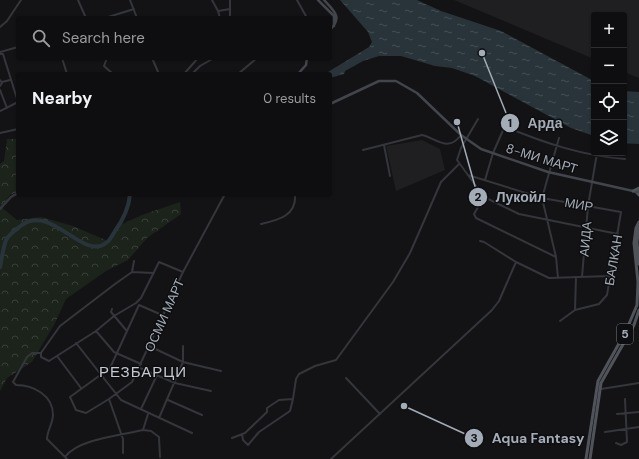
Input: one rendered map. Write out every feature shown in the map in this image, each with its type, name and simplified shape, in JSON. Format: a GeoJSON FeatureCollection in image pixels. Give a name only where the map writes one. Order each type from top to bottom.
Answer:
{"type":"FeatureCollection","features":[{"type":"Feature","properties":{"kind":"main road"},"geometry":{"type":"LineString","coordinates":[[318,0],[334,16],[333,26]]}},
{"type":"Feature","properties":{"kind":"main road"},"geometry":{"type":"LineString","coordinates":[[324,0],[336,13],[336,24],[333,26]]}},
{"type":"Feature","properties":{"kind":"main road"},"geometry":{"type":"LineString","coordinates":[[300,72],[306,65],[307,60]]}},
{"type":"Feature","properties":{"kind":"main road","name":"8-МИ МАРТ"},"geometry":{"type":"LineString","coordinates":[[332,103],[379,81],[396,81],[417,93],[461,135],[474,145],[548,172],[591,183],[633,191]]}},
{"type":"Feature","properties":{"kind":"main road"},"geometry":{"type":"LineString","coordinates":[[633,191],[639,188]]}},
{"type":"Feature","properties":{"kind":"main road"},"geometry":{"type":"LineString","coordinates":[[633,191],[639,194]]}},
{"type":"Feature","properties":{"kind":"main road","name":"5"},"geometry":{"type":"LineString","coordinates":[[639,222],[639,264]]}},
{"type":"Feature","properties":{"kind":"main road","name":"5"},"geometry":{"type":"LineString","coordinates":[[586,459],[596,388],[602,371],[635,313],[638,294],[638,276],[634,243],[636,228],[639,222]]}},
{"type":"Feature","properties":{"kind":"main road","name":"5"},"geometry":{"type":"LineString","coordinates":[[590,459],[600,389],[606,373],[634,325],[639,310]]}},
{"type":"Feature","properties":{"kind":"street"},"geometry":{"type":"LineString","coordinates":[[1,24],[7,21],[21,0]]}},
{"type":"Feature","properties":{"kind":"street"},"geometry":{"type":"LineString","coordinates":[[78,0],[85,16]]}},
{"type":"Feature","properties":{"kind":"street"},"geometry":{"type":"LineString","coordinates":[[130,0],[136,16]]}},
{"type":"Feature","properties":{"kind":"street"},"geometry":{"type":"LineString","coordinates":[[212,0],[219,16]]}},
{"type":"Feature","properties":{"kind":"street"},"geometry":{"type":"LineString","coordinates":[[230,0],[230,16]]}},
{"type":"Feature","properties":{"kind":"street"},"geometry":{"type":"LineString","coordinates":[[297,0],[306,16]]}},
{"type":"Feature","properties":{"kind":"street"},"geometry":{"type":"LineString","coordinates":[[218,11],[230,8]]}},
{"type":"Feature","properties":{"kind":"street"},"geometry":{"type":"LineString","coordinates":[[111,16],[134,9]]}},
{"type":"Feature","properties":{"kind":"street"},"geometry":{"type":"LineString","coordinates":[[16,48],[0,53],[3,54],[16,95]]}},
{"type":"Feature","properties":{"kind":"street"},"geometry":{"type":"LineString","coordinates":[[63,60],[66,72]]}},
{"type":"Feature","properties":{"kind":"street"},"geometry":{"type":"LineString","coordinates":[[106,60],[104,66],[111,72]]}},
{"type":"Feature","properties":{"kind":"street"},"geometry":{"type":"LineString","coordinates":[[153,60],[158,72]]}},
{"type":"Feature","properties":{"kind":"street"},"geometry":{"type":"LineString","coordinates":[[186,72],[196,60]]}},
{"type":"Feature","properties":{"kind":"street"},"geometry":{"type":"LineString","coordinates":[[194,72],[200,66],[210,60]]}},
{"type":"Feature","properties":{"kind":"street"},"geometry":{"type":"LineString","coordinates":[[240,72],[255,60]]}},
{"type":"Feature","properties":{"kind":"street"},"geometry":{"type":"LineString","coordinates":[[0,86],[1,81],[11,80]]}},
{"type":"Feature","properties":{"kind":"street"},"geometry":{"type":"LineString","coordinates":[[0,90],[7,108]]}},
{"type":"Feature","properties":{"kind":"street"},"geometry":{"type":"LineString","coordinates":[[0,111],[16,104]]}},
{"type":"Feature","properties":{"kind":"street"},"geometry":{"type":"LineString","coordinates":[[478,119],[458,156],[459,164],[484,197],[519,214],[547,221],[618,234]]}},
{"type":"Feature","properties":{"kind":"street"},"geometry":{"type":"LineString","coordinates":[[485,180],[493,153],[504,128],[506,127],[556,146],[591,153]]}},
{"type":"Feature","properties":{"kind":"street"},"geometry":{"type":"LineString","coordinates":[[0,133],[16,129]]}},
{"type":"Feature","properties":{"kind":"street"},"geometry":{"type":"LineString","coordinates":[[363,150],[422,135],[435,142],[445,144],[455,141],[461,135]]}},
{"type":"Feature","properties":{"kind":"street"},"geometry":{"type":"LineString","coordinates":[[558,278],[556,257],[542,198],[548,172],[559,138]]}},
{"type":"Feature","properties":{"kind":"street"},"geometry":{"type":"LineString","coordinates":[[384,145],[390,176]]}},
{"type":"Feature","properties":{"kind":"street","name":"АИДА"},"geometry":{"type":"LineString","coordinates":[[582,277],[588,206],[597,156]]}},
{"type":"Feature","properties":{"kind":"street"},"geometry":{"type":"LineString","coordinates":[[608,156],[625,159]]}},
{"type":"Feature","properties":{"kind":"street"},"geometry":{"type":"LineString","coordinates":[[242,434],[243,440],[248,445],[259,432],[290,411],[296,379],[299,374],[316,366],[336,360],[404,266],[443,178],[450,174],[459,164]]}},
{"type":"Feature","properties":{"kind":"street","name":"МИР"},"geometry":{"type":"LineString","coordinates":[[468,175],[542,198],[621,212]]}},
{"type":"Feature","properties":{"kind":"street"},"geometry":{"type":"LineString","coordinates":[[0,209],[11,197],[16,194]]}},
{"type":"Feature","properties":{"kind":"street","name":"ОСМИ МАРТ"},"geometry":{"type":"LineString","coordinates":[[81,388],[70,397],[78,411],[88,412],[132,382],[142,364],[162,315],[183,272],[224,196]]}},
{"type":"Feature","properties":{"kind":"street"},"geometry":{"type":"LineString","coordinates":[[261,224],[282,218],[288,214],[294,206],[294,196]]}},
{"type":"Feature","properties":{"kind":"street"},"geometry":{"type":"LineString","coordinates":[[484,197],[474,214],[476,218],[556,257]]}},
{"type":"Feature","properties":{"kind":"street","name":"БАЛКАН"},"geometry":{"type":"LineString","coordinates":[[575,310],[601,303],[607,295],[621,212]]}},
{"type":"Feature","properties":{"kind":"street"},"geometry":{"type":"LineString","coordinates":[[480,241],[543,276],[558,278],[610,276]]}},
{"type":"Feature","properties":{"kind":"street"},"geometry":{"type":"LineString","coordinates":[[132,272],[134,261]]}},
{"type":"Feature","properties":{"kind":"street"},"geometry":{"type":"LineString","coordinates":[[40,353],[41,357],[48,361],[58,356],[96,331],[114,316],[134,305],[141,298],[160,262],[183,272]]}},
{"type":"Feature","properties":{"kind":"street"},"geometry":{"type":"LineString","coordinates":[[331,459],[492,310],[499,301],[516,262]]}},
{"type":"Feature","properties":{"kind":"street"},"geometry":{"type":"LineString","coordinates":[[40,353],[63,324],[132,272],[154,273]]}},
{"type":"Feature","properties":{"kind":"street"},"geometry":{"type":"LineString","coordinates":[[560,321],[575,310],[576,277]]}},
{"type":"Feature","properties":{"kind":"street"},"geometry":{"type":"LineString","coordinates":[[134,305],[138,305],[162,315]]}},
{"type":"Feature","properties":{"kind":"street"},"geometry":{"type":"LineString","coordinates":[[58,356],[81,388],[110,368],[138,305]]}},
{"type":"Feature","properties":{"kind":"street"},"geometry":{"type":"LineString","coordinates":[[112,309],[114,316],[126,330]]}},
{"type":"Feature","properties":{"kind":"street"},"geometry":{"type":"LineString","coordinates":[[96,331],[114,352],[142,364]]}},
{"type":"Feature","properties":{"kind":"street"},"geometry":{"type":"LineString","coordinates":[[76,343],[125,403],[192,432]]}},
{"type":"Feature","properties":{"kind":"street"},"geometry":{"type":"LineString","coordinates":[[149,346],[183,362],[221,371]]}},
{"type":"Feature","properties":{"kind":"street"},"geometry":{"type":"LineString","coordinates":[[159,418],[183,362],[183,346]]}},
{"type":"Feature","properties":{"kind":"street"},"geometry":{"type":"LineString","coordinates":[[40,353],[32,353],[27,357],[13,383],[31,387],[46,396],[53,414],[47,439],[66,458],[68,452],[81,445],[121,434],[143,430],[151,431],[158,437],[160,457]]}},
{"type":"Feature","properties":{"kind":"street"},"geometry":{"type":"LineString","coordinates":[[140,368],[175,383],[211,391]]}},
{"type":"Feature","properties":{"kind":"street"},"geometry":{"type":"LineString","coordinates":[[141,410],[157,375]]}},
{"type":"Feature","properties":{"kind":"street"},"geometry":{"type":"LineString","coordinates":[[346,378],[380,414]]}},
{"type":"Feature","properties":{"kind":"street"},"geometry":{"type":"LineString","coordinates":[[596,388],[600,389],[639,383]]}},
{"type":"Feature","properties":{"kind":"street"},"geometry":{"type":"LineString","coordinates":[[109,399],[123,439],[123,453]]}},
{"type":"Feature","properties":{"kind":"street"},"geometry":{"type":"LineString","coordinates":[[232,438],[242,434],[267,412],[267,408],[274,402],[293,399]]}},
{"type":"Feature","properties":{"kind":"street"},"geometry":{"type":"LineString","coordinates":[[616,443],[621,445],[626,444],[628,440],[625,399]]}},
{"type":"Feature","properties":{"kind":"street"},"geometry":{"type":"LineString","coordinates":[[168,400],[202,415]]}},
{"type":"Feature","properties":{"kind":"street"},"geometry":{"type":"LineString","coordinates":[[617,414],[639,412]]}},
{"type":"Feature","properties":{"kind":"street"},"geometry":{"type":"LineString","coordinates":[[143,430],[148,414]]}},
{"type":"Feature","properties":{"kind":"street"},"geometry":{"type":"LineString","coordinates":[[605,432],[627,430],[639,427]]}},
{"type":"Feature","properties":{"kind":"shaded area"},"geometry":{"type":"Polygon","coordinates":[[[454,0],[639,0],[639,78],[627,73],[627,12],[591,12],[591,58],[454,0]]]}},
{"type":"Feature","properties":{"kind":"shaded area"},"geometry":{"type":"Polygon","coordinates":[[[422,140],[440,149],[445,170],[396,191],[386,146],[422,140]]]}},
{"type":"Feature","properties":{"kind":"green space"},"geometry":{"type":"Polygon","coordinates":[[[7,139],[16,139],[16,193],[10,195],[1,207],[17,220],[41,217],[73,226],[108,241],[120,225],[142,215],[180,202],[181,214],[147,238],[128,260],[106,271],[66,299],[54,325],[32,362],[7,378],[0,391],[0,164],[4,161],[7,139]]]}},
{"type":"Feature","properties":{"kind":"water"},"geometry":{"type":"Polygon","coordinates":[[[340,0],[417,0],[441,11],[501,31],[591,79],[591,135],[571,128],[475,76],[452,68],[435,66],[401,56],[379,56],[363,61],[345,71],[344,74],[332,77],[332,72],[328,72],[369,47],[372,42],[368,32],[340,0]]]}},
{"type":"Feature","properties":{"kind":"water"},"geometry":{"type":"Polygon","coordinates":[[[627,91],[639,92],[639,144],[627,143],[627,91]]]}},
{"type":"Feature","properties":{"kind":"waterway"},"geometry":{"type":"LineString","coordinates":[[0,267],[7,238],[22,225],[33,220],[45,221],[56,226],[87,245],[97,247],[106,243],[123,218],[127,209],[130,196]]}},
{"type":"Feature","properties":{"kind":"place","name":"Арда"},"geometry":{"type":"Point","coordinates":[482,53]}},
{"type":"Feature","properties":{"kind":"place","name":"Лукойл"},"geometry":{"type":"Point","coordinates":[457,122]}},
{"type":"Feature","properties":{"kind":"place","name":"Aqua Fantasy"},"geometry":{"type":"Point","coordinates":[404,406]}},
{"type":"Feature","properties":{"kind":"district","name":"РЕЗБАРЦИ"},"geometry":{"type":"Point","coordinates":[143,372]}}]}
